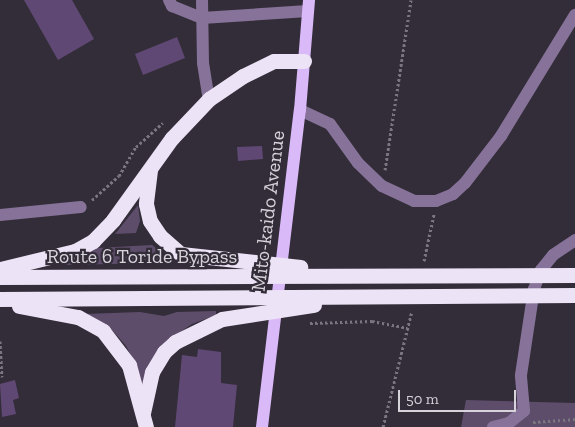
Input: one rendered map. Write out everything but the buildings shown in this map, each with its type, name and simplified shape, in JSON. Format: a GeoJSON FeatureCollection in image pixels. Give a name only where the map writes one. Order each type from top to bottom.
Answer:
{"type":"FeatureCollection","features":[{"type":"Feature","properties":{"kind":"highway"},"geometry":{"type":"LineString","coordinates":[[0,269],[75,252],[93,241],[113,220],[190,116],[209,99],[243,76],[274,61],[304,61]]}},
{"type":"Feature","properties":{"kind":"highway"},"geometry":{"type":"LineString","coordinates":[[151,167],[146,204],[150,221],[160,236],[181,254],[373,275],[575,275]]}},
{"type":"Feature","properties":{"kind":"highway","name":"Route 6 Toride Bypass"},"geometry":{"type":"LineString","coordinates":[[0,277],[373,275]]}},
{"type":"Feature","properties":{"kind":"highway"},"geometry":{"type":"LineString","coordinates":[[0,299],[364,298],[575,295]]}},
{"type":"Feature","properties":{"kind":"highway"},"geometry":{"type":"LineString","coordinates":[[144,420],[152,372],[164,352],[188,334],[222,319],[364,298]]}},
{"type":"Feature","properties":{"kind":"highway"},"geometry":{"type":"LineString","coordinates":[[0,303],[67,314],[88,321],[103,331],[129,365],[144,420]]}},
{"type":"Feature","properties":{"kind":"main road","name":"Mito-kaido Avenue"},"geometry":{"type":"LineString","coordinates":[[262,427],[300,110],[308,6]]}},
{"type":"Feature","properties":{"kind":"street"},"geometry":{"type":"LineString","coordinates":[[169,0],[172,6],[202,18],[308,6]]}},
{"type":"Feature","properties":{"kind":"street"},"geometry":{"type":"LineString","coordinates":[[202,0],[203,62],[209,99]]}},
{"type":"Feature","properties":{"kind":"street"},"geometry":{"type":"LineString","coordinates":[[300,110],[330,124],[358,163],[382,186],[414,201],[436,201],[452,194],[465,183],[501,136],[575,14]]}},
{"type":"Feature","properties":{"kind":"street"},"geometry":{"type":"LineString","coordinates":[[0,215],[81,207]]}},
{"type":"Feature","properties":{"kind":"street"},"geometry":{"type":"LineString","coordinates":[[493,427],[509,423],[524,411],[521,375],[534,289],[541,270],[553,255],[575,240]]}},
{"type":"Feature","properties":{"kind":"path"},"geometry":{"type":"LineString","coordinates":[[382,186],[411,0]]}},
{"type":"Feature","properties":{"kind":"path"},"geometry":{"type":"LineString","coordinates":[[81,207],[99,196],[119,176],[136,148],[169,120]]}},
{"type":"Feature","properties":{"kind":"path"},"geometry":{"type":"LineString","coordinates":[[427,249],[436,201]]}},
{"type":"Feature","properties":{"kind":"path"},"geometry":{"type":"LineString","coordinates":[[310,323],[372,321],[407,328]]}},
{"type":"Feature","properties":{"kind":"path"},"geometry":{"type":"LineString","coordinates":[[384,427],[405,338]]}},
{"type":"Feature","properties":{"kind":"path"},"geometry":{"type":"LineString","coordinates":[[0,341],[2,377]]}},
{"type":"Feature","properties":{"kind":"path"},"geometry":{"type":"LineString","coordinates":[[509,423],[575,419]]}},
{"type":"Feature","properties":{"kind":"shaded area"},"geometry":{"type":"Polygon","coordinates":[[[138,205],[140,221],[136,233],[115,234],[138,205]]]}},
{"type":"Feature","properties":{"kind":"shaded area"},"geometry":{"type":"Polygon","coordinates":[[[152,245],[170,259],[160,263],[64,265],[97,248],[152,245]]]}},
{"type":"Feature","properties":{"kind":"shaded area"},"geometry":{"type":"Polygon","coordinates":[[[216,311],[216,315],[192,324],[171,338],[143,386],[141,386],[137,367],[126,346],[113,331],[85,314],[140,312],[164,316],[177,312],[216,311]]]}},
{"type":"Feature","properties":{"kind":"shaded area"},"geometry":{"type":"Polygon","coordinates":[[[466,400],[575,403],[575,427],[461,427],[466,400]]]}}]}
